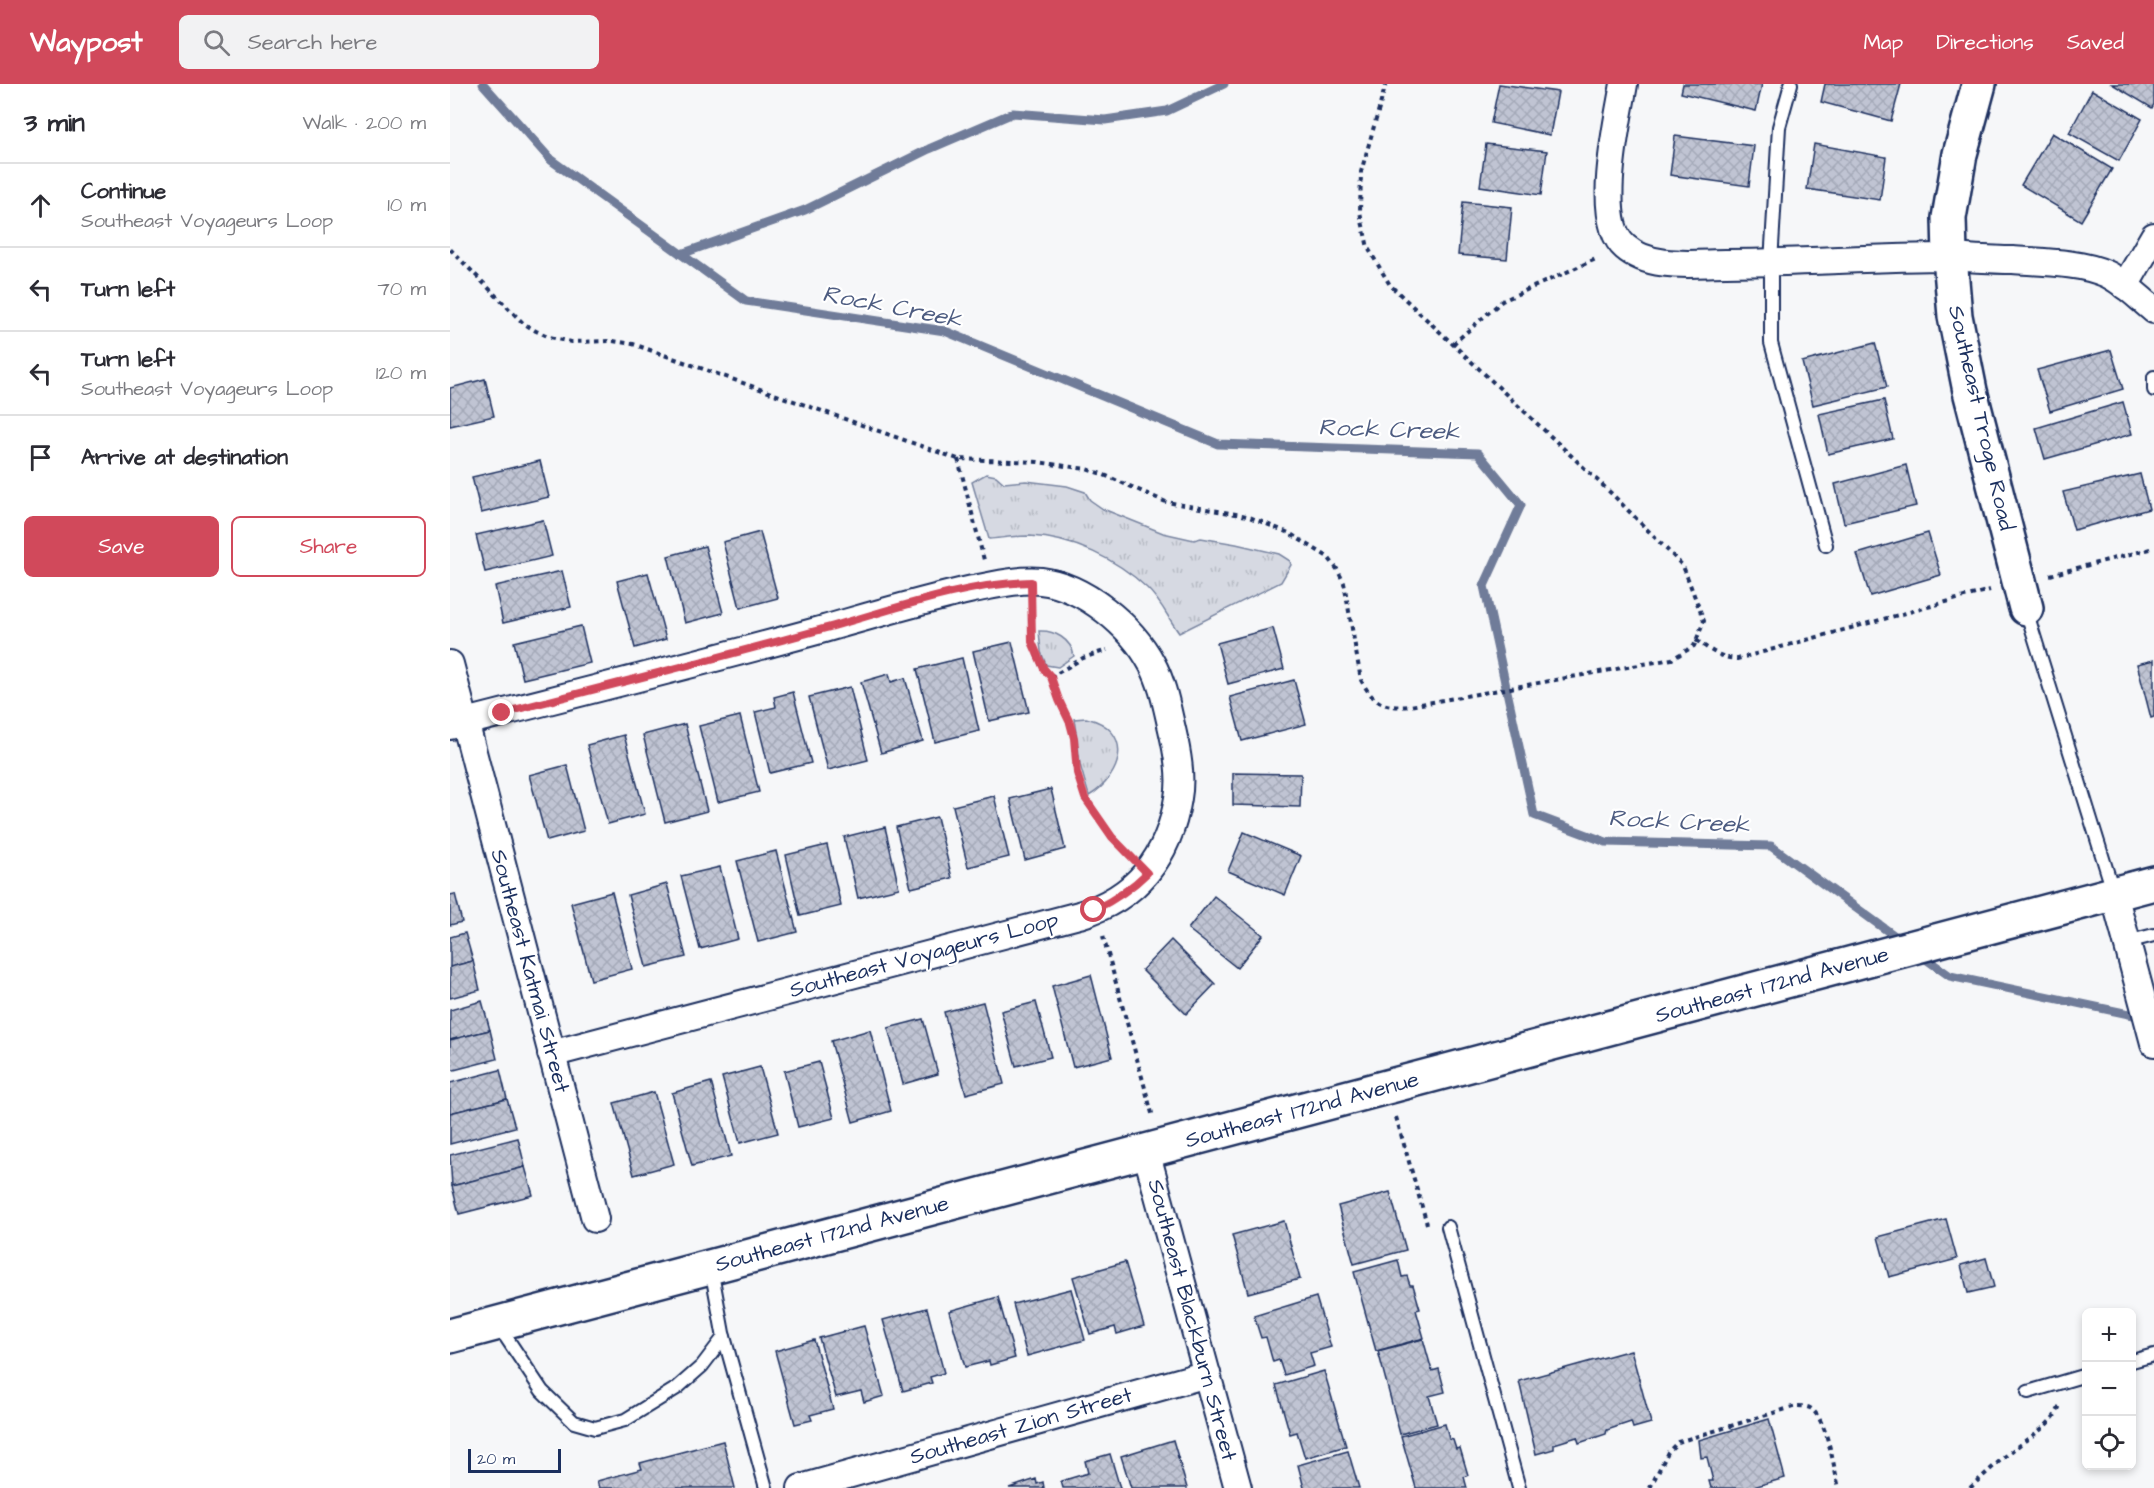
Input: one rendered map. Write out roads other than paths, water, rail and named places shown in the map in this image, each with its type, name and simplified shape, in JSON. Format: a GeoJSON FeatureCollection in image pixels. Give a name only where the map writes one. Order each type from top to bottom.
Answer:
{"type":"FeatureCollection","features":[{"type":"Feature","properties":{"kind":"main road","name":"Southeast Troge Road"},"geometry":{"type":"LineString","coordinates":[[1978,84],[1960,154],[1949,218],[1955,316],[1970,391],[2022,596]]}},
{"type":"Feature","properties":{"kind":"main road","name":"Southeast 172nd Avenue"},"geometry":{"type":"LineString","coordinates":[[450,1336],[2154,883]]}},
{"type":"Feature","properties":{"kind":"street"},"geometry":{"type":"LineString","coordinates":[[1624,84],[1608,197],[1613,226],[1624,247],[1646,259],[1670,263],[1771,263],[1950,257],[2033,261],[2079,267],[2106,274],[2154,309]]}},
{"type":"Feature","properties":{"kind":"street"},"geometry":{"type":"LineString","coordinates":[[2125,286],[2154,236]]}},
{"type":"Feature","properties":{"kind":"street","name":"Southeast Voyageurs Loop"},"geometry":{"type":"LineString","coordinates":[[458,724],[682,668],[949,594],[1003,582],[1040,581],[1062,586],[1083,596],[1117,620],[1141,646],[1153,665],[1164,696],[1177,748],[1180,788],[1175,821],[1163,850],[1147,873],[1126,891],[1094,910],[551,1054]]}},
{"type":"Feature","properties":{"kind":"street","name":"Southeast Katmai Street"},"geometry":{"type":"LineString","coordinates":[[450,664],[458,724],[595,1219]]}},
{"type":"Feature","properties":{"kind":"street"},"geometry":{"type":"LineString","coordinates":[[2114,894],[2154,1043]]}},
{"type":"Feature","properties":{"kind":"street","name":"Southeast Blackburn Street"},"geometry":{"type":"LineString","coordinates":[[1154,1149],[1207,1374],[1238,1488]]}},
{"type":"Feature","properties":{"kind":"street","name":"Southeast Zion Street"},"geometry":{"type":"LineString","coordinates":[[801,1488],[1207,1374]]}},
{"type":"Feature","properties":{"kind":"lane"},"geometry":{"type":"LineString","coordinates":[[1791,84],[1779,127],[1771,263],[1771,343],[1826,545]]}},
{"type":"Feature","properties":{"kind":"lane"},"geometry":{"type":"LineString","coordinates":[[2154,376],[2154,390]]}},
{"type":"Feature","properties":{"kind":"lane"},"geometry":{"type":"LineString","coordinates":[[2022,596],[2114,894]]}},
{"type":"Feature","properties":{"kind":"lane"},"geometry":{"type":"LineString","coordinates":[[2127,942],[2154,935]]}},
{"type":"Feature","properties":{"kind":"lane"},"geometry":{"type":"LineString","coordinates":[[1449,1227],[1519,1488]]}},
{"type":"Feature","properties":{"kind":"lane"},"geometry":{"type":"LineString","coordinates":[[711,1267],[724,1336],[766,1488]]}},
{"type":"Feature","properties":{"kind":"lane"},"geometry":{"type":"LineString","coordinates":[[498,1324],[542,1391],[574,1422],[595,1428],[625,1420],[677,1388],[702,1366],[724,1336]]}},
{"type":"Feature","properties":{"kind":"lane"},"geometry":{"type":"LineString","coordinates":[[2136,1360],[2154,1355]]}},
{"type":"Feature","properties":{"kind":"lane"},"geometry":{"type":"LineString","coordinates":[[2028,1392],[2082,1376]]}},
{"type":"Feature","properties":{"kind":"waterway","name":"Rock Creek"},"geometry":{"type":"LineString","coordinates":[[483,84],[551,160],[746,301],[945,331],[1218,444],[1478,453],[1521,505],[1484,586],[1534,815],[1606,842],[1771,846],[1903,942]]}},
{"type":"Feature","properties":{"kind":"waterway"},"geometry":{"type":"LineString","coordinates":[[681,254],[805,210],[929,149],[1013,113],[1105,120],[1167,111],[1224,84]]}},
{"type":"Feature","properties":{"kind":"waterway","name":"Rock Creek"},"geometry":{"type":"LineString","coordinates":[[1919,954],[1950,976],[2143,1017]]}}]}
